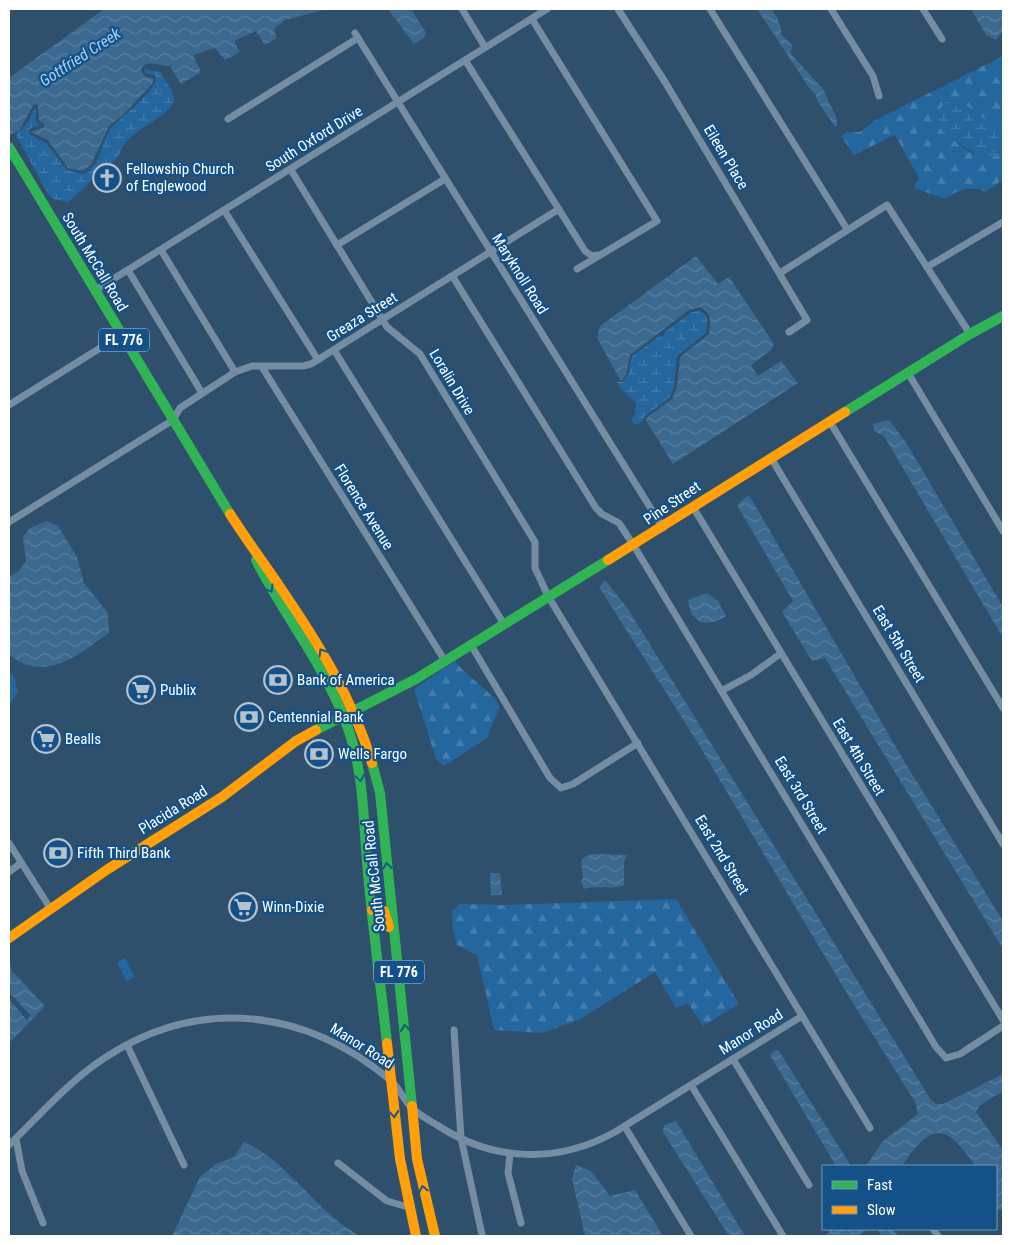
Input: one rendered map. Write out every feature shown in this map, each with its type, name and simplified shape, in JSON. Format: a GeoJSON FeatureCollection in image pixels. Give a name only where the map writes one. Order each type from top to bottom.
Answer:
{"type":"FeatureCollection","features":[{"type":"Feature","properties":{"kind":"main road","name":"South McCall Road"},"geometry":{"type":"LineString","coordinates":[[9,147],[94,291],[249,544],[266,581],[329,685],[344,714],[361,779],[372,910],[399,1162],[416,1236]]}},
{"type":"Feature","properties":{"kind":"main road","name":"Pine Street"},"geometry":{"type":"LineString","coordinates":[[354,710],[394,692],[548,596],[663,528],[770,458],[970,334],[1003,316]]}},
{"type":"Feature","properties":{"kind":"main road","name":"South McCall Road"},"geometry":{"type":"LineString","coordinates":[[249,544],[274,575],[340,682],[366,740],[380,793],[398,956],[417,1159],[435,1236]]}},
{"type":"Feature","properties":{"kind":"main road","name":"Placida Road"},"geometry":{"type":"LineString","coordinates":[[9,938],[50,908],[222,796],[296,741],[354,710]]}},
{"type":"Feature","properties":{"kind":"main road"},"geometry":{"type":"LineString","coordinates":[[372,910],[380,909],[387,916],[391,948],[398,956]]}},
{"type":"Feature","properties":{"kind":"street"},"geometry":{"type":"LineString","coordinates":[[462,9],[485,47]]}},
{"type":"Feature","properties":{"kind":"street","name":"South Oxford Drive"},"geometry":{"type":"LineString","coordinates":[[94,291],[547,9]]}},
{"type":"Feature","properties":{"kind":"street","name":"Eileen Place"},"geometry":{"type":"LineString","coordinates":[[618,9],[665,82],[807,320],[789,332]]}},
{"type":"Feature","properties":{"kind":"street"},"geometry":{"type":"LineString","coordinates":[[710,9],[847,229]]}},
{"type":"Feature","properties":{"kind":"street"},"geometry":{"type":"LineString","coordinates":[[831,9],[873,76],[879,96]]}},
{"type":"Feature","properties":{"kind":"street"},"geometry":{"type":"LineString","coordinates":[[923,9],[942,39]]}},
{"type":"Feature","properties":{"kind":"street"},"geometry":{"type":"LineString","coordinates":[[532,19],[657,221],[600,254],[577,270]]}},
{"type":"Feature","properties":{"kind":"street","name":"Maryknoll Road"},"geometry":{"type":"LineString","coordinates":[[228,119],[357,36],[663,528]]}},
{"type":"Feature","properties":{"kind":"street"},"geometry":{"type":"LineString","coordinates":[[465,60],[585,250],[592,256],[600,254]]}},
{"type":"Feature","properties":{"kind":"street","name":"Loralin Drive"},"geometry":{"type":"LineString","coordinates":[[291,170],[383,320],[393,334],[420,354],[535,542],[535,568],[548,596]]}},
{"type":"Feature","properties":{"kind":"street"},"geometry":{"type":"LineString","coordinates":[[337,245],[445,179]]}},
{"type":"Feature","properties":{"kind":"street"},"geometry":{"type":"LineString","coordinates":[[780,273],[885,206],[970,334]]}},
{"type":"Feature","properties":{"kind":"street"},"geometry":{"type":"LineString","coordinates":[[224,210],[318,360]]}},
{"type":"Feature","properties":{"kind":"street","name":"Greaza Street"},"geometry":{"type":"LineString","coordinates":[[9,520],[173,420],[180,408],[236,372],[252,366],[303,366],[318,360],[559,210]]}},
{"type":"Feature","properties":{"kind":"street"},"geometry":{"type":"LineString","coordinates":[[927,268],[1003,222]]}},
{"type":"Feature","properties":{"kind":"street"},"geometry":{"type":"LineString","coordinates":[[161,250],[236,372]]}},
{"type":"Feature","properties":{"kind":"street"},"geometry":{"type":"LineString","coordinates":[[128,270],[202,393]]}},
{"type":"Feature","properties":{"kind":"street","name":"East 3rd Street"},"geometry":{"type":"LineString","coordinates":[[453,277],[596,508],[602,514],[619,523],[634,546],[723,690],[936,1047],[946,1058],[960,1054],[1003,1026]]}},
{"type":"Feature","properties":{"kind":"street"},"geometry":{"type":"LineString","coordinates":[[9,404],[121,335]]}},
{"type":"Feature","properties":{"kind":"street"},"geometry":{"type":"LineString","coordinates":[[334,350],[504,624]]}},
{"type":"Feature","properties":{"kind":"street","name":"Florence Avenue"},"geometry":{"type":"LineString","coordinates":[[262,367],[445,661]]}},
{"type":"Feature","properties":{"kind":"street"},"geometry":{"type":"LineString","coordinates":[[908,373],[1003,531]]}},
{"type":"Feature","properties":{"kind":"street"},"geometry":{"type":"LineString","coordinates":[[830,422],[1003,708]]}},
{"type":"Feature","properties":{"kind":"street","name":"East 5th Street"},"geometry":{"type":"LineString","coordinates":[[770,458],[1003,844]]}},
{"type":"Feature","properties":{"kind":"street","name":"East 4th Street"},"geometry":{"type":"LineString","coordinates":[[693,507],[780,654],[1003,1020]]}},
{"type":"Feature","properties":{"kind":"street","name":"East 2nd Street"},"geometry":{"type":"LineString","coordinates":[[548,596],[870,1128]]}},
{"type":"Feature","properties":{"kind":"street"},"geometry":{"type":"LineString","coordinates":[[471,645],[550,778],[561,788],[573,784],[638,743]]}},
{"type":"Feature","properties":{"kind":"street"},"geometry":{"type":"LineString","coordinates":[[723,690],[751,675],[780,654]]}},
{"type":"Feature","properties":{"kind":"street"},"geometry":{"type":"LineString","coordinates":[[9,843],[50,908]]}},
{"type":"Feature","properties":{"kind":"street"},"geometry":{"type":"LineString","coordinates":[[9,872],[21,862]]}},
{"type":"Feature","properties":{"kind":"street","name":"Manor Road"},"geometry":{"type":"LineString","coordinates":[[9,1145],[80,1076],[127,1045],[154,1033],[187,1023],[220,1018],[262,1019],[288,1024],[319,1035],[350,1051],[391,1080],[412,1108],[461,1138],[487,1149],[510,1154],[539,1155],[564,1152],[600,1140],[802,1016]]}},
{"type":"Feature","properties":{"kind":"street"},"geometry":{"type":"LineString","coordinates":[[454,1030],[461,1138],[482,1235]]}},
{"type":"Feature","properties":{"kind":"street"},"geometry":{"type":"LineString","coordinates":[[127,1045],[184,1165]]}},
{"type":"Feature","properties":{"kind":"street"},"geometry":{"type":"LineString","coordinates":[[733,1059],[809,1185]]}},
{"type":"Feature","properties":{"kind":"street"},"geometry":{"type":"LineString","coordinates":[[691,1085],[783,1236]]}},
{"type":"Feature","properties":{"kind":"street"},"geometry":{"type":"LineString","coordinates":[[624,1126],[691,1236]]}},
{"type":"Feature","properties":{"kind":"street"},"geometry":{"type":"LineString","coordinates":[[16,1139],[22,1171],[43,1223]]}},
{"type":"Feature","properties":{"kind":"street"},"geometry":{"type":"LineString","coordinates":[[510,1154],[508,1173],[520,1223]]}},
{"type":"Feature","properties":{"kind":"street"},"geometry":{"type":"LineString","coordinates":[[338,1163],[387,1201],[408,1207]]}},
{"type":"Feature","properties":{"kind":"green space"},"geometry":{"type":"Polygon","coordinates":[[[1003,56],[1003,128],[1001,124],[984,119],[964,104],[939,126],[958,144],[976,155],[997,155],[1003,157],[1003,180],[985,192],[975,189],[964,190],[954,193],[945,199],[914,188],[919,178],[895,135],[854,155],[841,136],[848,132],[860,132],[877,119],[1003,56]]]}},
{"type":"Feature","properties":{"kind":"green space"},"geometry":{"type":"Polygon","coordinates":[[[144,70],[160,72],[170,88],[174,100],[170,108],[128,140],[116,159],[99,171],[72,199],[68,202],[54,199],[48,194],[16,135],[25,126],[36,107],[36,121],[41,126],[33,127],[29,130],[29,134],[46,143],[67,170],[84,174],[95,164],[109,130],[140,102],[152,87],[156,76],[146,73],[144,70]]]}},
{"type":"Feature","properties":{"kind":"green space"},"geometry":{"type":"Polygon","coordinates":[[[946,102],[964,104],[984,119],[1001,124],[1003,128],[1003,157],[997,155],[978,155],[949,137],[943,131],[937,118],[939,110],[946,102]]]}},
{"type":"Feature","properties":{"kind":"green space"},"geometry":{"type":"Polygon","coordinates":[[[699,310],[706,317],[706,333],[677,356],[674,387],[670,397],[644,417],[643,421],[635,425],[631,420],[635,413],[636,403],[620,388],[613,374],[618,382],[623,382],[628,375],[632,356],[660,336],[663,336],[665,332],[690,313],[699,310]]]}},
{"type":"Feature","properties":{"kind":"green space"},"geometry":{"type":"Polygon","coordinates":[[[455,661],[499,705],[487,738],[444,766],[436,759],[414,689],[455,661]]]}},
{"type":"Feature","properties":{"kind":"green space"},"geometry":{"type":"Polygon","coordinates":[[[9,672],[14,677],[18,692],[9,705],[9,672]]]}},
{"type":"Feature","properties":{"kind":"green space"},"geometry":{"type":"Polygon","coordinates":[[[676,899],[739,1004],[703,1026],[688,1003],[676,1008],[655,972],[579,1020],[542,1033],[494,1030],[477,955],[457,945],[453,931],[452,911],[460,904],[506,905],[676,899]]]}},
{"type":"Feature","properties":{"kind":"green space"},"geometry":{"type":"Polygon","coordinates":[[[125,958],[135,977],[126,981],[117,962],[125,958]]]}},
{"type":"Feature","properties":{"kind":"water","name":"Gottfried Creek"},"geometry":{"type":"Polygon","coordinates":[[[104,9],[327,9],[285,20],[274,29],[277,38],[265,45],[256,31],[234,41],[240,52],[225,60],[215,48],[193,55],[201,72],[181,84],[170,66],[145,64],[141,70],[144,76],[154,79],[152,84],[122,116],[109,126],[91,165],[83,171],[68,168],[48,140],[31,132],[44,127],[44,124],[39,120],[38,105],[34,104],[19,131],[9,135],[9,78],[104,9]]]}},
{"type":"Feature","properties":{"kind":"water"},"geometry":{"type":"Polygon","coordinates":[[[388,9],[411,9],[426,33],[424,38],[414,44],[388,9]]]}},
{"type":"Feature","properties":{"kind":"water"},"geometry":{"type":"Polygon","coordinates":[[[757,9],[771,9],[779,22],[782,35],[792,45],[791,54],[823,89],[837,119],[837,126],[835,127],[817,100],[815,93],[812,92],[757,9]]]}},
{"type":"Feature","properties":{"kind":"water"},"geometry":{"type":"Polygon","coordinates":[[[971,9],[1003,9],[1003,31],[996,40],[986,35],[971,9]]]}},
{"type":"Feature","properties":{"kind":"water"},"geometry":{"type":"Polygon","coordinates":[[[696,256],[718,284],[729,277],[774,344],[771,350],[751,365],[758,376],[781,361],[798,383],[673,464],[645,419],[672,399],[677,387],[680,357],[709,334],[709,315],[700,307],[689,310],[630,355],[626,375],[621,381],[597,338],[600,326],[696,256]]]}},
{"type":"Feature","properties":{"kind":"water"},"geometry":{"type":"Polygon","coordinates":[[[889,420],[907,444],[1003,607],[1003,638],[884,436],[874,431],[873,424],[889,420]]]}},
{"type":"Feature","properties":{"kind":"water"},"geometry":{"type":"Polygon","coordinates":[[[749,495],[907,766],[1003,921],[1003,949],[825,658],[812,661],[782,612],[793,601],[737,505],[749,495]]]}},
{"type":"Feature","properties":{"kind":"water"},"geometry":{"type":"Polygon","coordinates":[[[47,521],[58,526],[77,557],[84,583],[108,613],[109,633],[70,659],[49,666],[38,667],[26,665],[9,655],[9,577],[19,571],[26,561],[23,537],[30,528],[47,521]]]}},
{"type":"Feature","properties":{"kind":"water"},"geometry":{"type":"Polygon","coordinates":[[[605,580],[628,609],[931,1100],[936,1104],[943,1104],[1003,1074],[1003,1091],[979,1106],[976,1112],[1003,1150],[1003,1213],[1000,1209],[997,1210],[997,1165],[974,1165],[955,1141],[947,1135],[938,1133],[930,1135],[922,1141],[903,1165],[867,1165],[883,1141],[918,1114],[915,1102],[846,992],[696,740],[599,587],[605,580]]]}},
{"type":"Feature","properties":{"kind":"water"},"geometry":{"type":"Polygon","coordinates":[[[707,593],[718,601],[726,616],[706,623],[696,619],[688,600],[707,593]]]}},
{"type":"Feature","properties":{"kind":"water"},"geometry":{"type":"Polygon","coordinates":[[[592,854],[627,855],[624,861],[624,885],[584,889],[581,882],[583,877],[581,861],[584,857],[592,854]]]}},
{"type":"Feature","properties":{"kind":"water"},"geometry":{"type":"Polygon","coordinates":[[[490,873],[500,873],[502,895],[491,895],[490,873]]]}},
{"type":"Feature","properties":{"kind":"water"},"geometry":{"type":"Polygon","coordinates":[[[11,965],[11,970],[45,1006],[9,1043],[9,999],[27,1020],[31,1016],[9,992],[9,966],[11,965]]]}},
{"type":"Feature","properties":{"kind":"water"},"geometry":{"type":"Polygon","coordinates":[[[776,1050],[779,1051],[850,1165],[835,1165],[770,1055],[776,1050]]]}},
{"type":"Feature","properties":{"kind":"water"},"geometry":{"type":"Polygon","coordinates":[[[676,1121],[745,1236],[729,1236],[663,1132],[664,1125],[676,1121]]]}},
{"type":"Feature","properties":{"kind":"water"},"geometry":{"type":"Polygon","coordinates":[[[244,1142],[269,1157],[334,1218],[359,1236],[172,1236],[200,1177],[216,1164],[234,1157],[244,1142]]]}},
{"type":"Feature","properties":{"kind":"water"},"geometry":{"type":"Polygon","coordinates":[[[576,1165],[591,1171],[610,1196],[635,1190],[663,1236],[585,1236],[572,1179],[576,1165]]]}},
{"type":"Feature","properties":{"kind":"water"},"geometry":{"type":"Polygon","coordinates":[[[829,1230],[867,1230],[858,1236],[826,1236],[829,1230]]]}},
{"type":"Feature","properties":{"kind":"water"},"geometry":{"type":"Polygon","coordinates":[[[878,1230],[894,1230],[898,1236],[882,1236],[878,1230]]]}},
{"type":"Feature","properties":{"kind":"traffic: fast"},"geometry":{"type":"LineString","coordinates":[[9,147],[230,514]]}},
{"type":"Feature","properties":{"kind":"traffic: fast"},"geometry":{"type":"LineString","coordinates":[[845,412],[970,334],[1003,316]]}},
{"type":"Feature","properties":{"kind":"traffic: fast"},"geometry":{"type":"LineString","coordinates":[[256,560],[325,677],[351,737],[360,776],[370,895],[387,1043]]}},
{"type":"Feature","properties":{"kind":"traffic: fast"},"geometry":{"type":"LineString","coordinates":[[316,730],[416,679],[608,560]]}},
{"type":"Feature","properties":{"kind":"traffic: fast"},"geometry":{"type":"LineString","coordinates":[[372,763],[380,793],[412,1106]]}},
{"type":"Feature","properties":{"kind":"traffic: slow"},"geometry":{"type":"LineString","coordinates":[[608,560],[845,412]]}},
{"type":"Feature","properties":{"kind":"traffic: slow"},"geometry":{"type":"LineString","coordinates":[[230,514],[294,607],[333,671],[355,716],[372,763]]}},
{"type":"Feature","properties":{"kind":"traffic: slow"},"geometry":{"type":"LineString","coordinates":[[9,938],[108,869],[222,797],[296,741],[316,730]]}},
{"type":"Feature","properties":{"kind":"traffic: slow"},"geometry":{"type":"LineString","coordinates":[[372,910],[384,911],[389,927]]}},
{"type":"Feature","properties":{"kind":"traffic: slow"},"geometry":{"type":"LineString","coordinates":[[387,1043],[400,1159],[416,1236]]}},
{"type":"Feature","properties":{"kind":"traffic: slow"},"geometry":{"type":"LineString","coordinates":[[412,1106],[417,1159],[435,1236]]}},
{"type":"Feature","properties":{"kind":"place","name":"Fellowship Church of Englewood"},"geometry":{"type":"Point","coordinates":[107,178]}},
{"type":"Feature","properties":{"kind":"place","name":"Bank of America"},"geometry":{"type":"Point","coordinates":[278,680]}},
{"type":"Feature","properties":{"kind":"place","name":"Publix"},"geometry":{"type":"Point","coordinates":[141,690]}},
{"type":"Feature","properties":{"kind":"place","name":"Centennial Bank"},"geometry":{"type":"Point","coordinates":[249,717]}},
{"type":"Feature","properties":{"kind":"place","name":"Bealls"},"geometry":{"type":"Point","coordinates":[46,739]}},
{"type":"Feature","properties":{"kind":"place","name":"Wells Fargo"},"geometry":{"type":"Point","coordinates":[319,754]}},
{"type":"Feature","properties":{"kind":"place","name":"Fifth Third Bank"},"geometry":{"type":"Point","coordinates":[58,853]}},
{"type":"Feature","properties":{"kind":"place","name":"Winn-Dixie"},"geometry":{"type":"Point","coordinates":[243,907]}}]}
